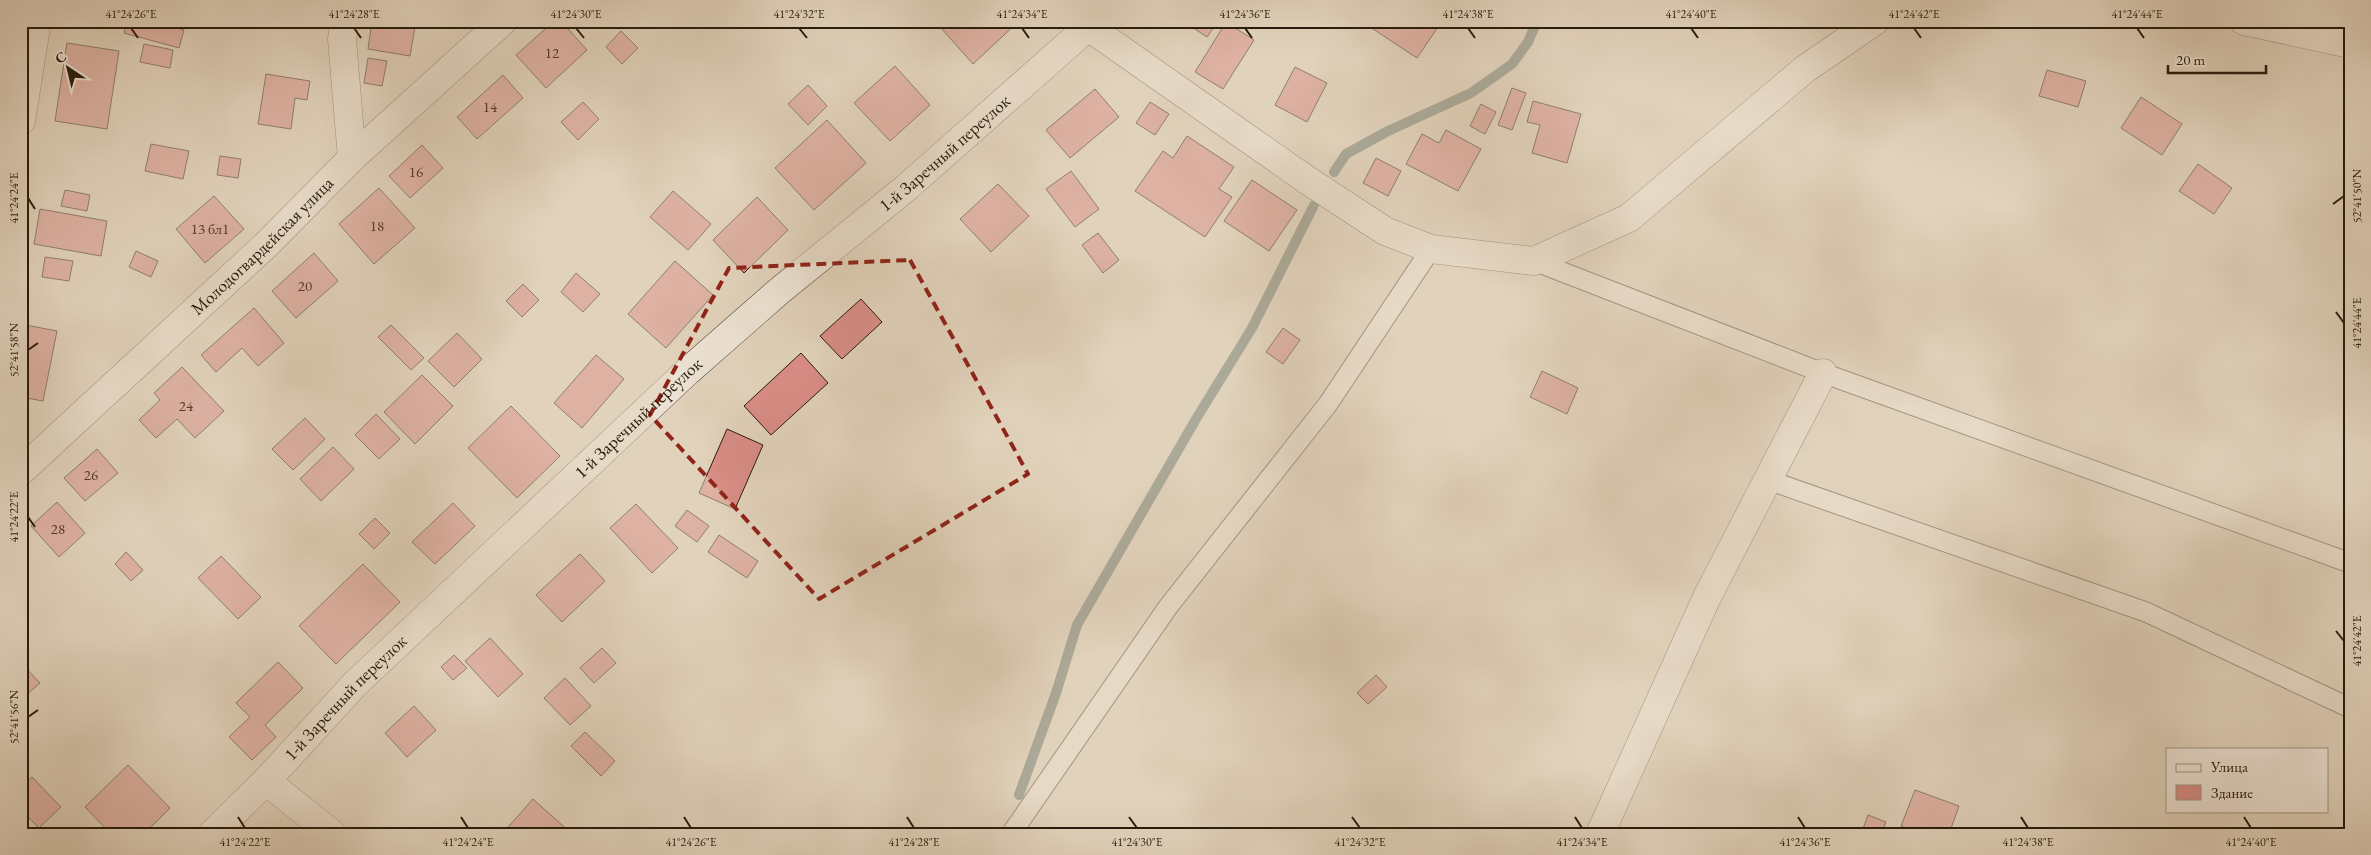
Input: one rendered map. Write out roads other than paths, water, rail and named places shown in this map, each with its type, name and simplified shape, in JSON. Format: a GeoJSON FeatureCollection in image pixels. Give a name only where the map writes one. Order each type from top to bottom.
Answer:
{"type":"FeatureCollection","features":[{"type":"Feature","properties":{"kind":"street"},"geometry":{"type":"LineString","coordinates":[[21,121],[37,21]]}},
{"type":"Feature","properties":{"kind":"street"},"geometry":{"type":"LineString","coordinates":[[345,21],[342,39],[352,158]]}},
{"type":"Feature","properties":{"kind":"street","name":"Молодогвардейская улица"},"geometry":{"type":"LineString","coordinates":[[21,471],[268,244],[352,158],[503,21]]}},
{"type":"Feature","properties":{"kind":"street"},"geometry":{"type":"LineString","coordinates":[[1084,24],[1385,231],[1431,249],[1534,260],[1629,218],[1805,69],[1875,21]]}},
{"type":"Feature","properties":{"kind":"street"},"geometry":{"type":"LineString","coordinates":[[2244,21],[2350,44]]}},
{"type":"Feature","properties":{"kind":"street","name":"1-й Заречный переулок"},"geometry":{"type":"LineString","coordinates":[[212,834],[266,781],[356,684],[688,371],[778,292],[906,188],[1084,24]]}},
{"type":"Feature","properties":{"kind":"street"},"geometry":{"type":"LineString","coordinates":[[1600,834],[1706,597],[1823,373]]}},
{"type":"Feature","properties":{"kind":"street"},"geometry":{"type":"LineString","coordinates":[[266,781],[332,834]]}},
{"type":"Feature","properties":{"kind":"lane"},"geometry":{"type":"LineString","coordinates":[[1011,834],[1168,606],[1328,404],[1431,249]]}},
{"type":"Feature","properties":{"kind":"lane"},"geometry":{"type":"LineString","coordinates":[[1534,260],[1823,373],[2350,563]]}},
{"type":"Feature","properties":{"kind":"lane"},"geometry":{"type":"LineString","coordinates":[[1768,480],[2146,612],[2350,708]]}},
{"type":"Feature","properties":{"kind":"waterway"},"geometry":{"type":"LineString","coordinates":[[1334,172],[1346,154],[1388,131],[1471,93],[1512,64],[1528,42],[1537,21]]}},
{"type":"Feature","properties":{"kind":"waterway"},"geometry":{"type":"LineString","coordinates":[[1019,795],[1056,693],[1077,625],[1196,419],[1252,328],[1314,205]]}}]}
